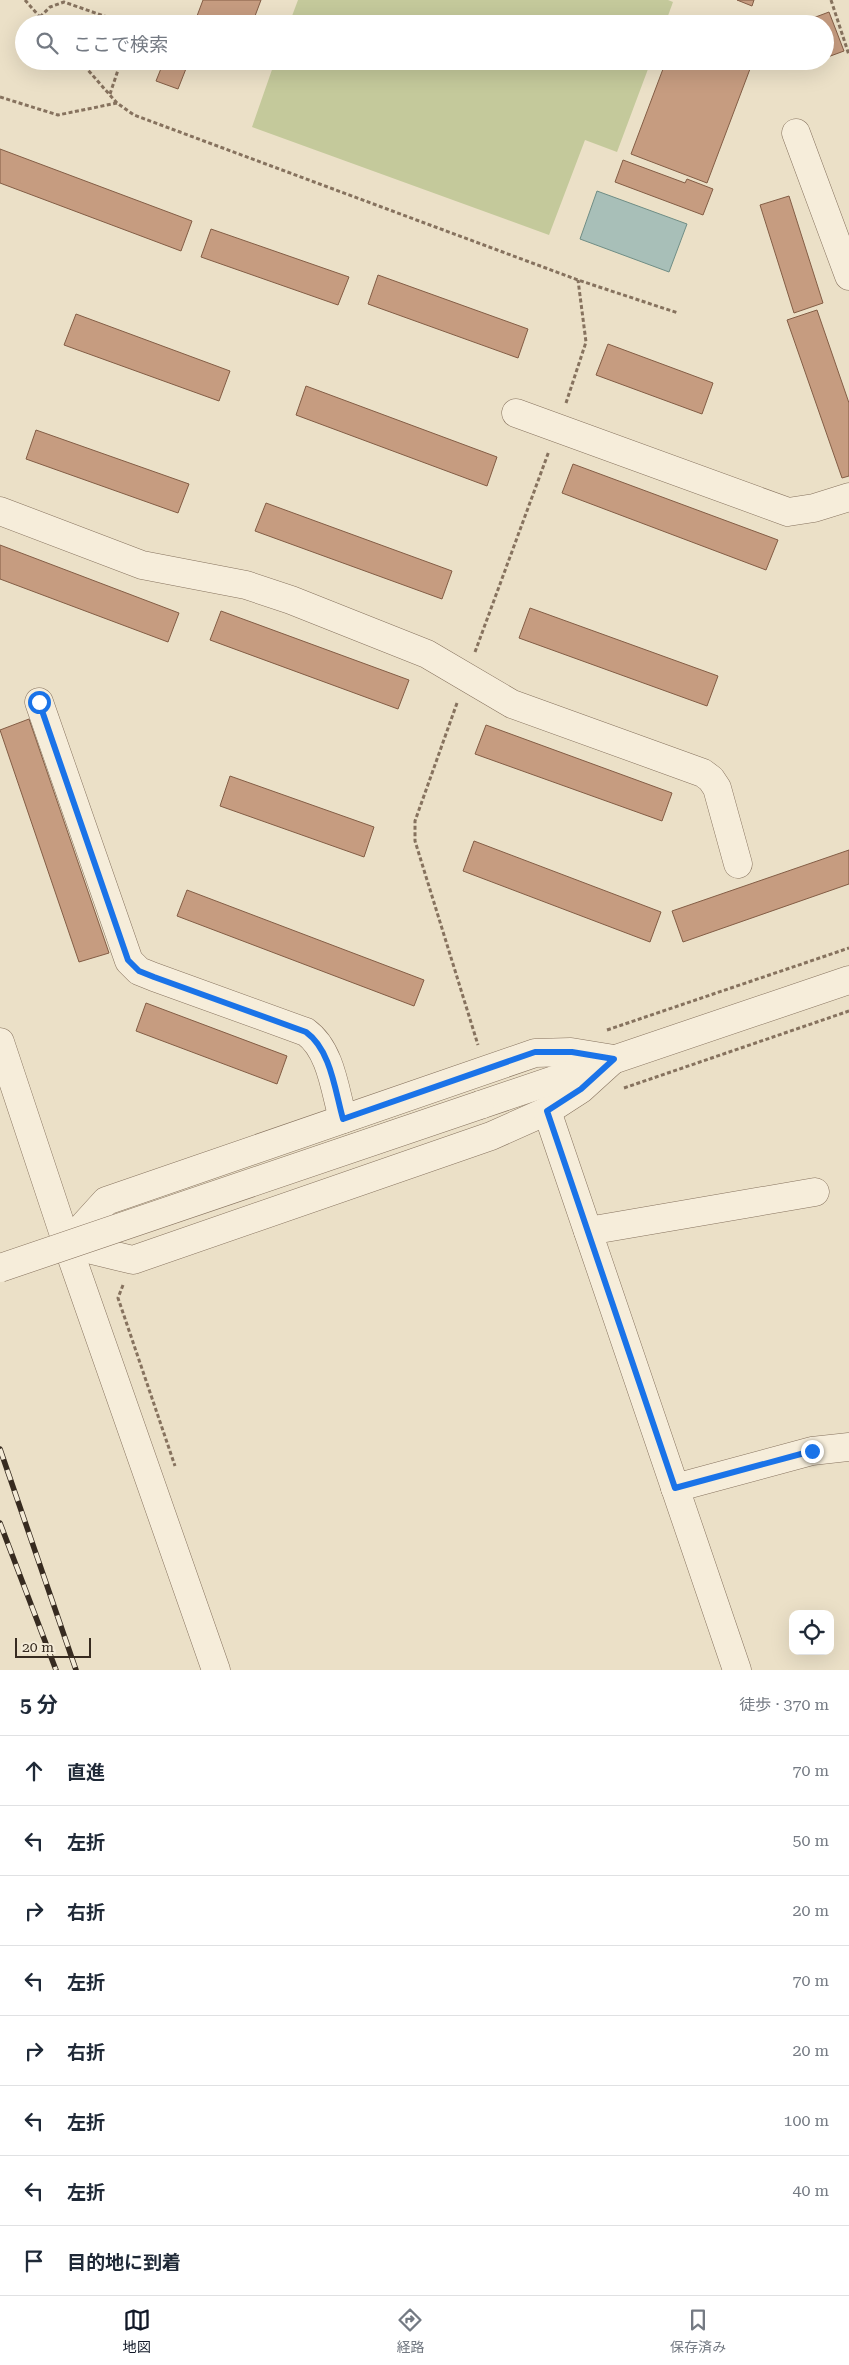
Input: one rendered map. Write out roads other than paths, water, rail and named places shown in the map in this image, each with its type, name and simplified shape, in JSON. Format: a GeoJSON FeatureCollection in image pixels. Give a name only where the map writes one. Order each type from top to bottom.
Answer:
{"type":"FeatureCollection","features":[{"type":"Feature","properties":{"kind":"street"},"geometry":{"type":"LineString","coordinates":[[796,132],[849,276]]}},
{"type":"Feature","properties":{"kind":"street"},"geometry":{"type":"LineString","coordinates":[[516,413],[788,512],[814,508],[849,497]]}},
{"type":"Feature","properties":{"kind":"street"},"geometry":{"type":"LineString","coordinates":[[0,511],[142,565],[246,585],[291,600],[427,654],[512,704],[703,773],[718,788],[738,864]]}},
{"type":"Feature","properties":{"kind":"street"},"geometry":{"type":"LineString","coordinates":[[39,702],[128,960],[139,971],[306,1032],[314,1038],[326,1058],[343,1119]]}},
{"type":"Feature","properties":{"kind":"street"},"geometry":{"type":"LineString","coordinates":[[0,1268],[849,980]]}},
{"type":"Feature","properties":{"kind":"street"},"geometry":{"type":"LineString","coordinates":[[0,1042],[67,1244],[216,1670]]}},
{"type":"Feature","properties":{"kind":"street"},"geometry":{"type":"LineString","coordinates":[[67,1244],[106,1201],[535,1052],[572,1052],[614,1059]]}},
{"type":"Feature","properties":{"kind":"street"},"geometry":{"type":"LineString","coordinates":[[67,1244],[133,1260],[491,1136],[547,1111],[581,1089],[614,1059]]}},
{"type":"Feature","properties":{"kind":"street"},"geometry":{"type":"LineString","coordinates":[[547,1111],[737,1670]]}},
{"type":"Feature","properties":{"kind":"street"},"geometry":{"type":"LineString","coordinates":[[588,1231],[815,1192]]}},
{"type":"Feature","properties":{"kind":"street"},"geometry":{"type":"LineString","coordinates":[[675,1488],[812,1451],[849,1447]]}},
{"type":"Feature","properties":{"kind":"water"},"geometry":{"type":"Polygon","coordinates":[[[597,191],[687,224],[669,272],[580,239],[597,191]]]}},
{"type":"Feature","properties":{"kind":"railway"},"geometry":{"type":"LineString","coordinates":[[0,1449],[76,1670]]}},
{"type":"Feature","properties":{"kind":"railway"},"geometry":{"type":"LineString","coordinates":[[0,1523],[56,1670]]}}]}
